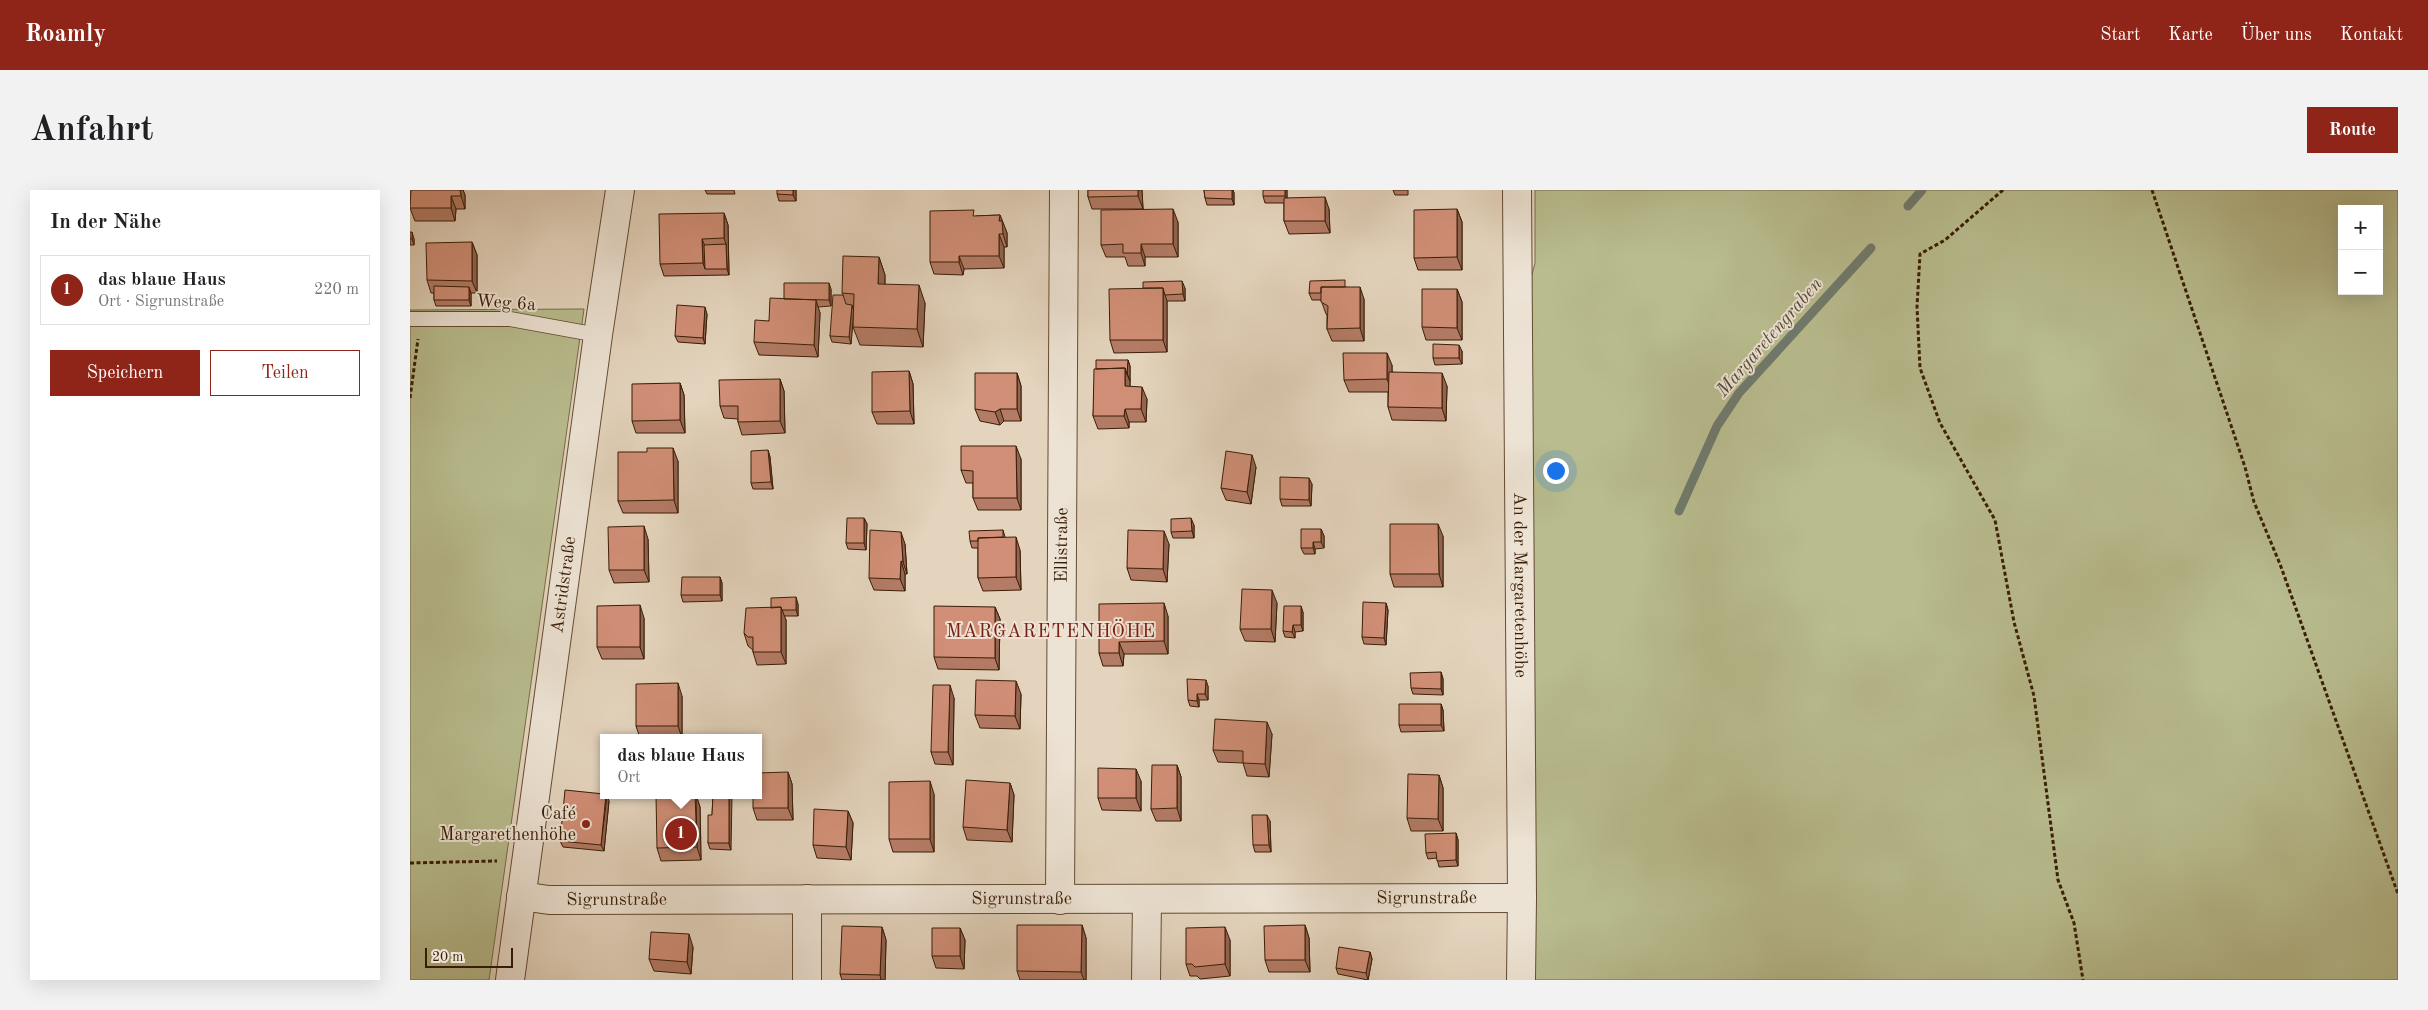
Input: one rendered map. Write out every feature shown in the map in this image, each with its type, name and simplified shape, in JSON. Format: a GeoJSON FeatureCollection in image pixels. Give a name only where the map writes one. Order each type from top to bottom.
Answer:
{"type":"FeatureCollection","features":[{"type":"Feature","properties":{"kind":"street","name":"Astridstraße"},"geometry":{"type":"LineString","coordinates":[[510,980],[598,335],[620,190]]}},
{"type":"Feature","properties":{"kind":"street","name":"Ellistraße"},"geometry":{"type":"LineString","coordinates":[[1060,900],[1064,190]]}},
{"type":"Feature","properties":{"kind":"street","name":"An der Margaretenhöhe"},"geometry":{"type":"LineString","coordinates":[[1517,190],[1521,980]]}},
{"type":"Feature","properties":{"kind":"street","name":"Sigrunstraße"},"geometry":{"type":"LineString","coordinates":[[521,896],[549,900],[1522,898]]}},
{"type":"Feature","properties":{"kind":"street"},"geometry":{"type":"LineString","coordinates":[[807,899],[807,980]]}},
{"type":"Feature","properties":{"kind":"street"},"geometry":{"type":"LineString","coordinates":[[1146,980],[1147,900]]}},
{"type":"Feature","properties":{"kind":"lane","name":"Weg 6a"},"geometry":{"type":"LineString","coordinates":[[415,319],[510,319],[598,335]]}},
{"type":"Feature","properties":{"kind":"path"},"geometry":{"type":"LineString","coordinates":[[2003,190],[1945,240],[1920,254],[1917,307],[1920,368],[1940,423],[1995,520],[2014,622],[2034,696],[2058,880],[2074,923],[2083,980]]}},
{"type":"Feature","properties":{"kind":"path"},"geometry":{"type":"LineString","coordinates":[[2152,190],[2245,467],[2254,502],[2280,564],[2398,894]]}},
{"type":"Feature","properties":{"kind":"path"},"geometry":{"type":"LineString","coordinates":[[410,398],[415,319]]}},
{"type":"Feature","properties":{"kind":"path"},"geometry":{"type":"LineString","coordinates":[[410,863],[508,860],[526,863]]}},
{"type":"Feature","properties":{"kind":"green space"},"geometry":{"type":"Polygon","coordinates":[[[1535,190],[2398,190],[2398,980],[1530,980],[1525,301],[1535,263],[1535,190]]]}},
{"type":"Feature","properties":{"kind":"green space"},"geometry":{"type":"Polygon","coordinates":[[[584,309],[489,980],[410,980],[410,310],[584,309]]]}},
{"type":"Feature","properties":{"kind":"building"},"geometry":{"type":"Polygon","coordinates":[[[411,190],[460,190],[461,196],[451,196],[451,208],[410,208],[411,190]]]}},
{"type":"Feature","properties":{"kind":"building"},"geometry":{"type":"Polygon","coordinates":[[[777,190],[793,190],[793,195],[777,194],[777,190]]]}},
{"type":"Feature","properties":{"kind":"building"},"geometry":{"type":"Polygon","coordinates":[[[1088,190],[1138,190],[1138,196],[1088,197],[1088,190]]]}},
{"type":"Feature","properties":{"kind":"building"},"geometry":{"type":"Polygon","coordinates":[[[1204,190],[1232,190],[1232,199],[1205,198],[1204,190]]]}},
{"type":"Feature","properties":{"kind":"building"},"geometry":{"type":"Polygon","coordinates":[[[1263,190],[1285,190],[1285,196],[1263,196],[1263,190]]]}},
{"type":"Feature","properties":{"kind":"building"},"geometry":{"type":"Polygon","coordinates":[[[1325,197],[1325,221],[1284,221],[1284,198],[1325,197]]]}},
{"type":"Feature","properties":{"kind":"building"},"geometry":{"type":"Polygon","coordinates":[[[1173,209],[1173,244],[1141,244],[1141,253],[1123,253],[1123,244],[1101,245],[1101,210],[1173,209]]]}},
{"type":"Feature","properties":{"kind":"building"},"geometry":{"type":"Polygon","coordinates":[[[1457,209],[1457,257],[1414,258],[1414,210],[1457,209]]]}},
{"type":"Feature","properties":{"kind":"building"},"geometry":{"type":"Polygon","coordinates":[[[974,210],[973,216],[1000,215],[999,221],[1002,221],[1003,234],[999,234],[999,256],[959,256],[959,262],[930,262],[930,211],[974,210]]]}},
{"type":"Feature","properties":{"kind":"building"},"geometry":{"type":"Polygon","coordinates":[[[724,213],[724,238],[702,239],[703,263],[660,264],[659,214],[724,213]]]}},
{"type":"Feature","properties":{"kind":"building"},"geometry":{"type":"Polygon","coordinates":[[[472,242],[472,281],[427,280],[426,243],[472,242]]]}},
{"type":"Feature","properties":{"kind":"building"},"geometry":{"type":"Polygon","coordinates":[[[726,244],[727,269],[705,269],[704,245],[726,244]]]}},
{"type":"Feature","properties":{"kind":"building"},"geometry":{"type":"Polygon","coordinates":[[[843,256],[879,257],[878,284],[919,285],[917,329],[853,327],[854,294],[842,293],[843,256]]]}},
{"type":"Feature","properties":{"kind":"building"},"geometry":{"type":"Polygon","coordinates":[[[1345,280],[1345,287],[1321,287],[1321,293],[1309,293],[1310,281],[1345,280]]]}},
{"type":"Feature","properties":{"kind":"building"},"geometry":{"type":"Polygon","coordinates":[[[1182,281],[1183,294],[1165,295],[1163,288],[1143,288],[1143,282],[1182,281]]]}},
{"type":"Feature","properties":{"kind":"building"},"geometry":{"type":"Polygon","coordinates":[[[784,283],[829,283],[829,300],[784,299],[784,283]]]}},
{"type":"Feature","properties":{"kind":"building"},"geometry":{"type":"Polygon","coordinates":[[[434,286],[469,287],[469,300],[434,300],[434,286]]]}},
{"type":"Feature","properties":{"kind":"building"},"geometry":{"type":"Polygon","coordinates":[[[1321,287],[1360,287],[1360,328],[1327,329],[1328,306],[1321,302],[1321,287]]]}},
{"type":"Feature","properties":{"kind":"building"},"geometry":{"type":"Polygon","coordinates":[[[1163,288],[1163,340],[1110,340],[1109,289],[1163,288]]]}},
{"type":"Feature","properties":{"kind":"building"},"geometry":{"type":"Polygon","coordinates":[[[1422,289],[1457,289],[1457,328],[1422,327],[1422,289]]]}},
{"type":"Feature","properties":{"kind":"building"},"geometry":{"type":"Polygon","coordinates":[[[833,295],[843,295],[846,304],[852,305],[849,337],[830,336],[833,295]]]}},
{"type":"Feature","properties":{"kind":"building"},"geometry":{"type":"Polygon","coordinates":[[[770,298],[816,300],[814,345],[754,342],[755,320],[769,321],[770,298]]]}},
{"type":"Feature","properties":{"kind":"building"},"geometry":{"type":"Polygon","coordinates":[[[677,305],[705,307],[703,338],[675,336],[677,305]]]}},
{"type":"Feature","properties":{"kind":"building"},"geometry":{"type":"Polygon","coordinates":[[[1433,344],[1459,345],[1459,358],[1433,358],[1433,344]]]}},
{"type":"Feature","properties":{"kind":"building"},"geometry":{"type":"Polygon","coordinates":[[[1343,353],[1387,353],[1387,379],[1344,380],[1343,353]]]}},
{"type":"Feature","properties":{"kind":"building"},"geometry":{"type":"Polygon","coordinates":[[[1096,360],[1128,360],[1127,374],[1125,368],[1096,369],[1096,360]]]}},
{"type":"Feature","properties":{"kind":"building"},"geometry":{"type":"Polygon","coordinates":[[[1125,368],[1125,386],[1142,387],[1141,409],[1125,409],[1124,416],[1093,416],[1094,369],[1125,368]]]}},
{"type":"Feature","properties":{"kind":"building"},"geometry":{"type":"Polygon","coordinates":[[[909,371],[910,411],[872,412],[872,372],[909,371]]]}},
{"type":"Feature","properties":{"kind":"building"},"geometry":{"type":"Polygon","coordinates":[[[1389,372],[1442,373],[1442,408],[1388,407],[1389,372]]]}},
{"type":"Feature","properties":{"kind":"building"},"geometry":{"type":"Polygon","coordinates":[[[975,373],[1017,373],[1017,409],[1000,409],[995,412],[975,409],[975,373]]]}},
{"type":"Feature","properties":{"kind":"building"},"geometry":{"type":"Polygon","coordinates":[[[780,379],[780,421],[738,422],[738,406],[720,406],[719,380],[780,379]]]}},
{"type":"Feature","properties":{"kind":"building"},"geometry":{"type":"Polygon","coordinates":[[[680,383],[680,420],[632,421],[632,384],[680,383]]]}},
{"type":"Feature","properties":{"kind":"building"},"geometry":{"type":"Polygon","coordinates":[[[961,446],[1016,446],[1017,498],[973,498],[973,471],[961,470],[961,446]]]}},
{"type":"Feature","properties":{"kind":"building"},"geometry":{"type":"Polygon","coordinates":[[[647,448],[673,448],[674,500],[618,501],[618,452],[647,452],[647,448]]]}},
{"type":"Feature","properties":{"kind":"building"},"geometry":{"type":"Polygon","coordinates":[[[768,450],[771,482],[751,483],[751,451],[768,450]]]}},
{"type":"Feature","properties":{"kind":"building"},"geometry":{"type":"Polygon","coordinates":[[[1226,451],[1252,455],[1247,492],[1221,488],[1226,451]]]}},
{"type":"Feature","properties":{"kind":"building"},"geometry":{"type":"Polygon","coordinates":[[[1280,477],[1309,478],[1309,500],[1280,499],[1280,477]]]}},
{"type":"Feature","properties":{"kind":"building"},"geometry":{"type":"Polygon","coordinates":[[[847,518],[864,518],[864,543],[846,543],[847,518]]]}},
{"type":"Feature","properties":{"kind":"building"},"geometry":{"type":"Polygon","coordinates":[[[1191,518],[1192,531],[1171,532],[1171,519],[1191,518]]]}},
{"type":"Feature","properties":{"kind":"building"},"geometry":{"type":"Polygon","coordinates":[[[1390,524],[1438,524],[1439,574],[1390,574],[1390,524]]]}},
{"type":"Feature","properties":{"kind":"building"},"geometry":{"type":"Polygon","coordinates":[[[644,526],[644,570],[609,570],[608,527],[644,526]]]}},
{"type":"Feature","properties":{"kind":"building"},"geometry":{"type":"Polygon","coordinates":[[[1301,529],[1321,529],[1321,542],[1313,542],[1313,548],[1301,548],[1301,529]]]}},
{"type":"Feature","properties":{"kind":"building"},"geometry":{"type":"Polygon","coordinates":[[[870,530],[901,532],[903,562],[901,561],[900,579],[869,578],[870,530]]]}},
{"type":"Feature","properties":{"kind":"building"},"geometry":{"type":"Polygon","coordinates":[[[1003,530],[1003,537],[978,538],[978,541],[970,541],[969,531],[1003,530]]]}},
{"type":"Feature","properties":{"kind":"building"},"geometry":{"type":"Polygon","coordinates":[[[1128,530],[1164,531],[1163,569],[1127,568],[1128,530]]]}},
{"type":"Feature","properties":{"kind":"building"},"geometry":{"type":"Polygon","coordinates":[[[1016,537],[1016,577],[978,578],[978,538],[1016,537]]]}},
{"type":"Feature","properties":{"kind":"building"},"geometry":{"type":"Polygon","coordinates":[[[682,577],[720,577],[720,595],[681,595],[682,577]]]}},
{"type":"Feature","properties":{"kind":"building"},"geometry":{"type":"Polygon","coordinates":[[[1242,589],[1272,590],[1271,629],[1240,629],[1242,589]]]}},
{"type":"Feature","properties":{"kind":"building"},"geometry":{"type":"Polygon","coordinates":[[[796,597],[796,610],[782,610],[781,607],[771,608],[771,598],[796,597]]]}},
{"type":"Feature","properties":{"kind":"building"},"geometry":{"type":"Polygon","coordinates":[[[1363,602],[1386,603],[1384,638],[1362,637],[1363,602]]]}},
{"type":"Feature","properties":{"kind":"building"},"geometry":{"type":"Polygon","coordinates":[[[1164,603],[1164,641],[1119,642],[1119,653],[1099,653],[1099,604],[1164,603]]]}},
{"type":"Feature","properties":{"kind":"building"},"geometry":{"type":"Polygon","coordinates":[[[640,605],[640,647],[597,647],[597,606],[640,605]]]}},
{"type":"Feature","properties":{"kind":"building"},"geometry":{"type":"Polygon","coordinates":[[[934,606],[995,607],[995,658],[934,657],[934,606]]]}},
{"type":"Feature","properties":{"kind":"building"},"geometry":{"type":"Polygon","coordinates":[[[1284,606],[1301,606],[1301,625],[1293,625],[1292,632],[1283,631],[1284,606]]]}},
{"type":"Feature","properties":{"kind":"building"},"geometry":{"type":"Polygon","coordinates":[[[781,607],[781,652],[753,652],[753,637],[748,637],[744,633],[746,608],[781,607]]]}},
{"type":"Feature","properties":{"kind":"building"},"geometry":{"type":"Polygon","coordinates":[[[1441,672],[1441,689],[1411,688],[1410,673],[1441,672]]]}},
{"type":"Feature","properties":{"kind":"building"},"geometry":{"type":"Polygon","coordinates":[[[1187,679],[1206,680],[1205,694],[1197,694],[1197,701],[1188,700],[1187,679]]]}},
{"type":"Feature","properties":{"kind":"building"},"geometry":{"type":"Polygon","coordinates":[[[976,680],[1016,681],[1015,716],[975,715],[976,680]]]}},
{"type":"Feature","properties":{"kind":"building"},"geometry":{"type":"Polygon","coordinates":[[[678,683],[678,726],[636,726],[636,684],[678,683]]]}},
{"type":"Feature","properties":{"kind":"building"},"geometry":{"type":"Polygon","coordinates":[[[933,685],[950,685],[948,752],[931,752],[933,685]]]}},
{"type":"Feature","properties":{"kind":"building"},"geometry":{"type":"Polygon","coordinates":[[[1399,704],[1441,704],[1441,725],[1399,725],[1399,704]]]}},
{"type":"Feature","properties":{"kind":"building"},"geometry":{"type":"Polygon","coordinates":[[[1215,719],[1267,722],[1265,764],[1243,763],[1243,751],[1213,750],[1215,719]]]}},
{"type":"Feature","properties":{"kind":"building"},"geometry":{"type":"Polygon","coordinates":[[[1152,765],[1177,765],[1177,808],[1151,809],[1152,765]]]}},
{"type":"Feature","properties":{"kind":"building"},"geometry":{"type":"Polygon","coordinates":[[[1098,768],[1136,769],[1136,798],[1098,798],[1098,768]]]}},
{"type":"Feature","properties":{"kind":"building"},"geometry":{"type":"Polygon","coordinates":[[[788,772],[788,808],[753,808],[753,799],[762,799],[762,773],[788,772]]]}},
{"type":"Feature","properties":{"kind":"building"},"geometry":{"type":"Polygon","coordinates":[[[1408,774],[1439,775],[1438,819],[1407,818],[1408,774]]]}},
{"type":"Feature","properties":{"kind":"building"},"geometry":{"type":"Polygon","coordinates":[[[966,780],[1010,783],[1007,830],[963,827],[966,780]]]}},
{"type":"Feature","properties":{"kind":"building"},"geometry":{"type":"Polygon","coordinates":[[[930,781],[930,839],[889,839],[889,782],[930,781]]]}},
{"type":"Feature","properties":{"kind":"building","name":"Café Margarethenhöhe"},"geometry":{"type":"Polygon","coordinates":[[[565,790],[600,794],[600,799],[606,799],[601,845],[560,841],[565,790]]]}},
{"type":"Feature","properties":{"kind":"building"},"geometry":{"type":"Polygon","coordinates":[[[656,799],[695,799],[697,847],[657,848],[656,799]]]}},
{"type":"Feature","properties":{"kind":"building"},"geometry":{"type":"Polygon","coordinates":[[[713,799],[729,799],[729,843],[708,843],[708,815],[712,815],[713,799]]]}},
{"type":"Feature","properties":{"kind":"building"},"geometry":{"type":"Polygon","coordinates":[[[814,809],[848,811],[846,847],[813,845],[814,809]]]}},
{"type":"Feature","properties":{"kind":"building"},"geometry":{"type":"Polygon","coordinates":[[[1252,815],[1267,815],[1269,845],[1253,845],[1252,815]]]}},
{"type":"Feature","properties":{"kind":"building"},"geometry":{"type":"Polygon","coordinates":[[[1456,833],[1456,860],[1437,861],[1436,852],[1426,853],[1425,834],[1456,833]]]}},
{"type":"Feature","properties":{"kind":"building"},"geometry":{"type":"Polygon","coordinates":[[[1017,925],[1082,925],[1081,972],[1017,971],[1017,925]]]}},
{"type":"Feature","properties":{"kind":"building"},"geometry":{"type":"Polygon","coordinates":[[[1305,925],[1305,960],[1265,960],[1264,926],[1305,925]]]}},
{"type":"Feature","properties":{"kind":"building"},"geometry":{"type":"Polygon","coordinates":[[[842,926],[882,927],[880,975],[840,974],[842,926]]]}},
{"type":"Feature","properties":{"kind":"building"},"geometry":{"type":"Polygon","coordinates":[[[1225,927],[1225,964],[1195,967],[1192,964],[1186,964],[1186,928],[1225,927]]]}},
{"type":"Feature","properties":{"kind":"building"},"geometry":{"type":"Polygon","coordinates":[[[932,928],[960,928],[960,956],[932,956],[932,928]]]}},
{"type":"Feature","properties":{"kind":"building"},"geometry":{"type":"Polygon","coordinates":[[[651,932],[689,934],[687,962],[649,959],[651,932]]]}},
{"type":"Feature","properties":{"kind":"building"},"geometry":{"type":"Polygon","coordinates":[[[1339,947],[1370,952],[1366,973],[1336,968],[1339,947]]]}},
{"type":"Feature","properties":{"kind":"waterway","name":"Margaretengraben"},"geometry":{"type":"LineString","coordinates":[[1908,206],[1922,190]]}},
{"type":"Feature","properties":{"kind":"waterway","name":"Margaretengraben"},"geometry":{"type":"LineString","coordinates":[[1679,511],[1717,426],[1739,393],[1871,248]]}},
{"type":"Feature","properties":{"kind":"place","name":"Café Margarethenhöhe"},"geometry":{"type":"Point","coordinates":[586,824]}},
{"type":"Feature","properties":{"kind":"place","name":"das blaue Haus"},"geometry":{"type":"Point","coordinates":[681,834]}},
{"type":"Feature","properties":{"kind":"district","name":"MARGARETENHÖHE"},"geometry":{"type":"Point","coordinates":[1051,632]}}]}
